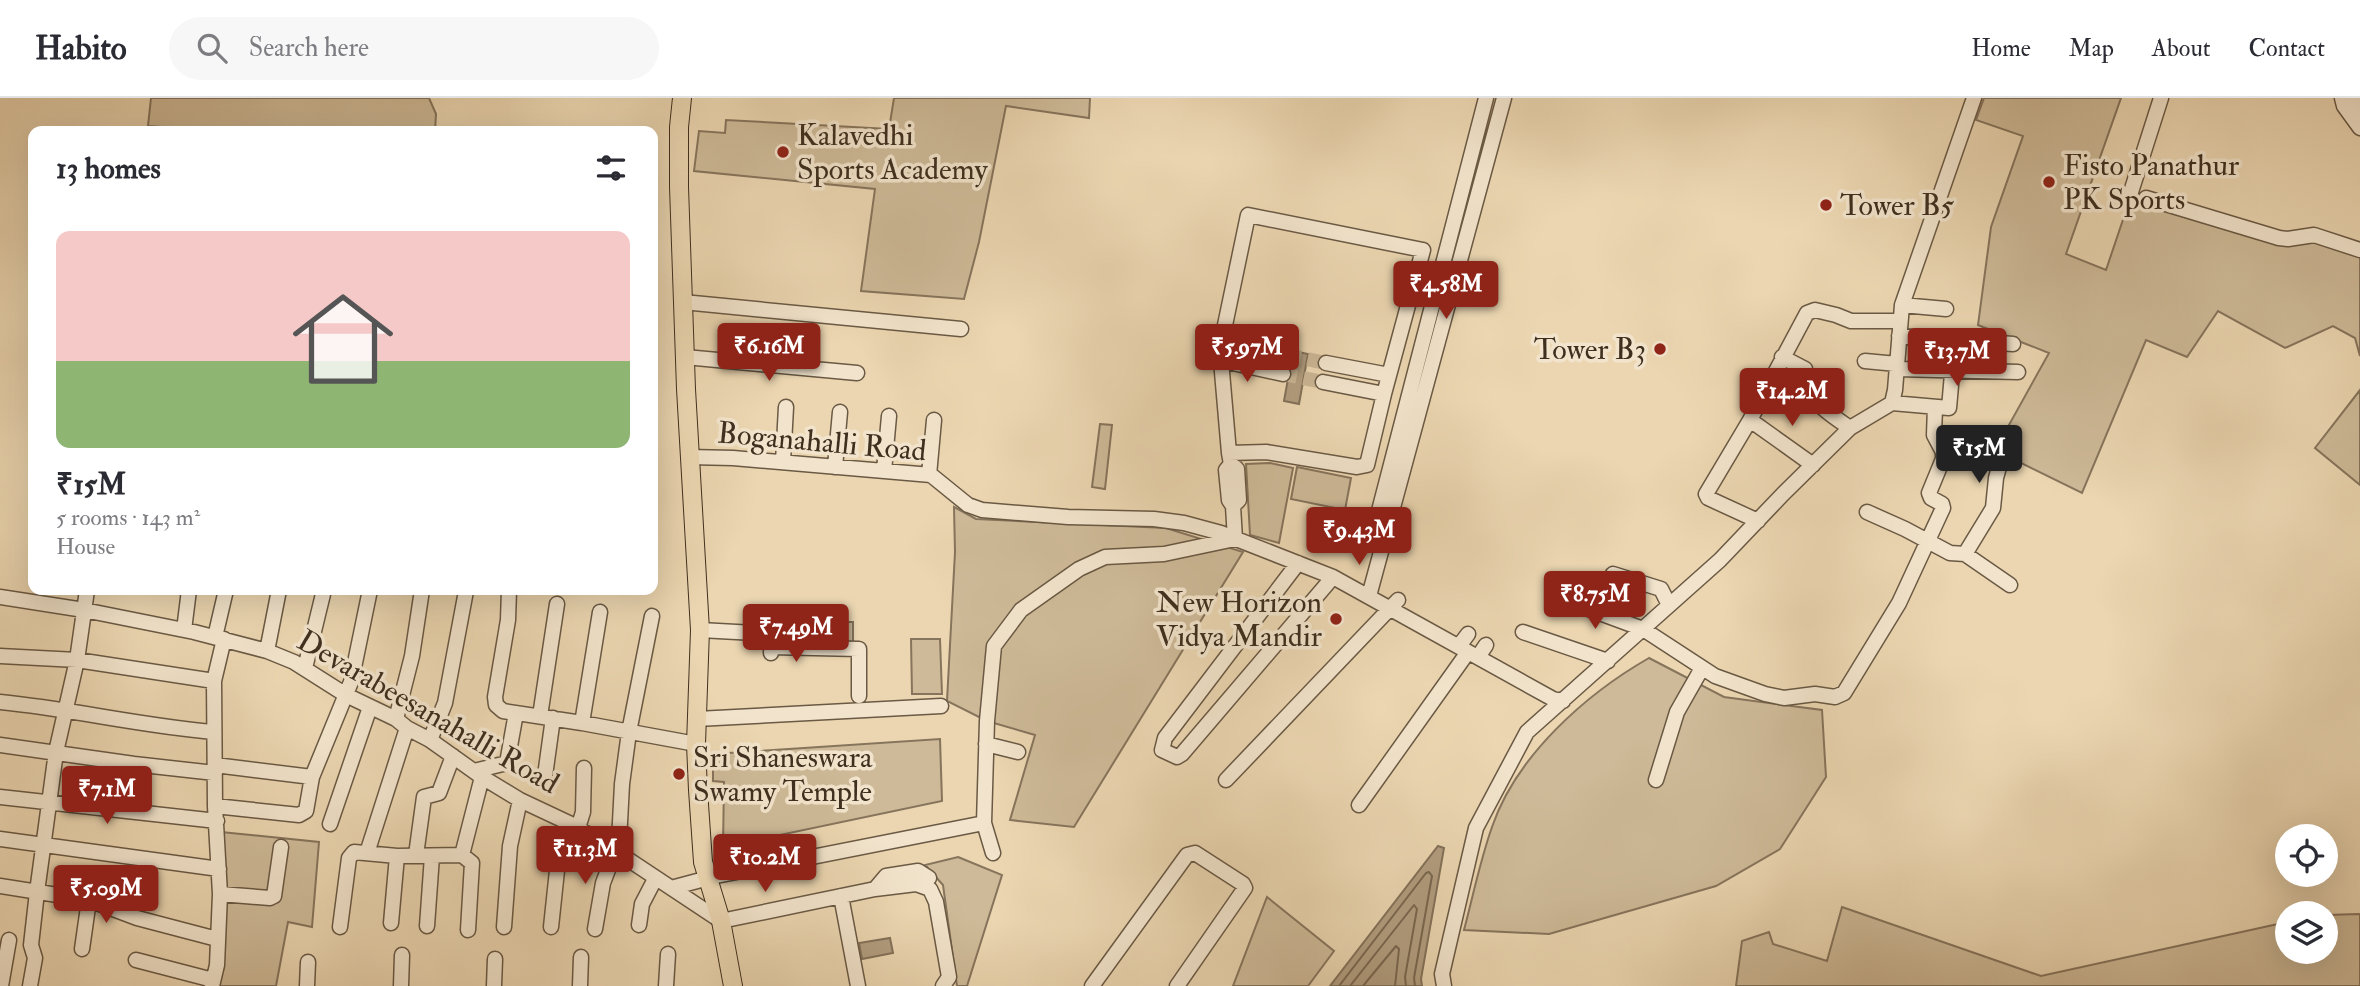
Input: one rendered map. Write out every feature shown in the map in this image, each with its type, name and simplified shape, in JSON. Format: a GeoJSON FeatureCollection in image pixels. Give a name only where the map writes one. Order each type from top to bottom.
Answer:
{"type":"FeatureCollection","features":[{"type":"Feature","properties":{"kind":"main road"},"geometry":{"type":"LineString","coordinates":[[682,98],[678,167],[700,630],[696,744],[702,850],[721,921],[733,986]]}},
{"type":"Feature","properties":{"kind":"street"},"geometry":{"type":"LineString","coordinates":[[1382,547],[1374,530],[1486,98]]}},
{"type":"Feature","properties":{"kind":"street"},"geometry":{"type":"LineString","coordinates":[[1369,596],[1504,98]]}},
{"type":"Feature","properties":{"kind":"street"},"geometry":{"type":"LineString","coordinates":[[1892,403],[1902,305],[1936,199],[1973,98]]}},
{"type":"Feature","properties":{"kind":"street"},"geometry":{"type":"LineString","coordinates":[[2131,192],[2161,98]]}},
{"type":"Feature","properties":{"kind":"street"},"geometry":{"type":"LineString","coordinates":[[2342,98],[2344,106],[2360,128]]}},
{"type":"Feature","properties":{"kind":"street"},"geometry":{"type":"LineString","coordinates":[[2351,98],[2360,110]]}},
{"type":"Feature","properties":{"kind":"street"},"geometry":{"type":"LineString","coordinates":[[1470,158],[1488,163]]}},
{"type":"Feature","properties":{"kind":"street"},"geometry":{"type":"LineString","coordinates":[[2146,198],[2279,238],[2314,235],[2360,250]]}},
{"type":"Feature","properties":{"kind":"street"},"geometry":{"type":"LineString","coordinates":[[993,853],[984,823],[987,721],[994,646],[1021,610],[1079,569],[1105,557],[1164,554],[1235,539],[1233,506],[1239,500],[1237,469],[1230,458],[1219,360],[1248,215],[1423,250],[1367,465],[1363,467],[1266,452],[1230,458]]}},
{"type":"Feature","properties":{"kind":"street"},"geometry":{"type":"LineString","coordinates":[[683,302],[961,329]]}},
{"type":"Feature","properties":{"kind":"street"},"geometry":{"type":"LineString","coordinates":[[1902,305],[1946,309]]}},
{"type":"Feature","properties":{"kind":"street"},"geometry":{"type":"LineString","coordinates":[[1758,521],[1708,498],[1706,494],[1750,419],[1803,316],[1810,311],[1955,340],[2013,344]]}},
{"type":"Feature","properties":{"kind":"street"},"geometry":{"type":"LineString","coordinates":[[1444,986],[1442,974],[1475,828],[1527,732],[1670,606],[1850,428],[1892,403],[1949,408],[1955,340]]}},
{"type":"Feature","properties":{"kind":"street"},"geometry":{"type":"LineString","coordinates":[[1221,341],[1287,355]]}},
{"type":"Feature","properties":{"kind":"street"},"geometry":{"type":"LineString","coordinates":[[685,357],[857,373]]}},
{"type":"Feature","properties":{"kind":"street"},"geometry":{"type":"LineString","coordinates":[[1783,357],[1805,369],[1807,384],[1818,406],[1850,428]]}},
{"type":"Feature","properties":{"kind":"street"},"geometry":{"type":"LineString","coordinates":[[1219,360],[1283,374]]}},
{"type":"Feature","properties":{"kind":"street"},"geometry":{"type":"LineString","coordinates":[[1865,361],[1897,366],[2018,372]]}},
{"type":"Feature","properties":{"kind":"street"},"geometry":{"type":"LineString","coordinates":[[1326,363],[1389,375]]}},
{"type":"Feature","properties":{"kind":"street"},"geometry":{"type":"LineString","coordinates":[[1324,382],[1384,394]]}},
{"type":"Feature","properties":{"kind":"street"},"geometry":{"type":"LineString","coordinates":[[782,462],[786,407]]}},
{"type":"Feature","properties":{"kind":"street"},"geometry":{"type":"LineString","coordinates":[[1559,598],[1643,629],[1702,668],[1723,679],[1765,694],[1784,698],[1815,694],[1839,696],[1844,693],[1887,624],[1943,508],[1929,496],[1929,489],[1943,459],[1943,452],[1935,437],[1935,407]]}},
{"type":"Feature","properties":{"kind":"street"},"geometry":{"type":"LineString","coordinates":[[835,467],[840,412]]}},
{"type":"Feature","properties":{"kind":"street"},"geometry":{"type":"LineString","coordinates":[[884,471],[888,416]]}},
{"type":"Feature","properties":{"kind":"street"},"geometry":{"type":"LineString","coordinates":[[1750,419],[1813,464]]}},
{"type":"Feature","properties":{"kind":"street"},"geometry":{"type":"LineString","coordinates":[[929,475],[934,420]]}},
{"type":"Feature","properties":{"kind":"street"},"geometry":{"type":"LineString","coordinates":[[1935,437],[1945,437],[1977,447],[2001,460],[1993,508],[1965,554]]}},
{"type":"Feature","properties":{"kind":"street","name":"Boganahalli Road"},"geometry":{"type":"LineString","coordinates":[[690,457],[929,475],[968,505],[982,510],[1184,523],[1298,563],[1369,596],[1395,604],[1553,698],[1563,701]]}},
{"type":"Feature","properties":{"kind":"street"},"geometry":{"type":"LineString","coordinates":[[1867,512],[1950,553],[1965,554],[2010,585]]}},
{"type":"Feature","properties":{"kind":"street"},"geometry":{"type":"LineString","coordinates":[[1298,563],[1165,738],[1161,750],[1165,753],[1177,757],[1182,754],[1333,577]]}},
{"type":"Feature","properties":{"kind":"street"},"geometry":{"type":"LineString","coordinates":[[1613,574],[1661,589],[1670,606]]}},
{"type":"Feature","properties":{"kind":"street"},"geometry":{"type":"LineString","coordinates":[[30,986],[35,958],[32,945],[37,892],[56,752],[77,660],[86,595]]}},
{"type":"Feature","properties":{"kind":"street"},"geometry":{"type":"LineString","coordinates":[[184,630],[188,595]]}},
{"type":"Feature","properties":{"kind":"street"},"geometry":{"type":"LineString","coordinates":[[136,960],[212,983],[217,965],[219,869],[214,681],[225,595]]}},
{"type":"Feature","properties":{"kind":"street"},"geometry":{"type":"LineString","coordinates":[[267,651],[278,595]]}},
{"type":"Feature","properties":{"kind":"street"},"geometry":{"type":"LineString","coordinates":[[305,668],[323,595]]}},
{"type":"Feature","properties":{"kind":"street"},"geometry":{"type":"LineString","coordinates":[[0,797],[216,813],[303,814],[306,811],[312,776],[351,682],[369,595]]}},
{"type":"Feature","properties":{"kind":"street"},"geometry":{"type":"LineString","coordinates":[[367,853],[401,724],[421,595]]}},
{"type":"Feature","properties":{"kind":"street"},"geometry":{"type":"LineString","coordinates":[[430,740],[445,703],[465,595]]}},
{"type":"Feature","properties":{"kind":"street"},"geometry":{"type":"LineString","coordinates":[[509,595],[508,620],[495,697],[499,709],[696,744]]}},
{"type":"Feature","properties":{"kind":"street","name":"Devarabeesanahalli Road"},"geometry":{"type":"LineString","coordinates":[[0,597],[84,610],[219,638],[267,651],[305,668],[346,695],[430,740],[520,800],[574,826],[614,850],[721,921]]}},
{"type":"Feature","properties":{"kind":"street"},"geometry":{"type":"LineString","coordinates":[[544,783],[546,717],[557,604]]}},
{"type":"Feature","properties":{"kind":"street"},"geometry":{"type":"LineString","coordinates":[[1226,780],[1395,604]]}},
{"type":"Feature","properties":{"kind":"street"},"geometry":{"type":"LineString","coordinates":[[582,723],[600,612]]}},
{"type":"Feature","properties":{"kind":"street"},"geometry":{"type":"LineString","coordinates":[[595,929],[603,883],[614,850],[620,841],[622,784],[629,732],[652,617]]}},
{"type":"Feature","properties":{"kind":"street"},"geometry":{"type":"LineString","coordinates":[[700,630],[772,634],[772,650],[859,649],[859,696]]}},
{"type":"Feature","properties":{"kind":"street"},"geometry":{"type":"LineString","coordinates":[[1523,632],[1608,661]]}},
{"type":"Feature","properties":{"kind":"street"},"geometry":{"type":"LineString","coordinates":[[1359,806],[1473,650],[1468,634]]}},
{"type":"Feature","properties":{"kind":"street"},"geometry":{"type":"LineString","coordinates":[[0,656],[77,660],[214,681]]}},
{"type":"Feature","properties":{"kind":"street"},"geometry":{"type":"LineString","coordinates":[[1656,780],[1677,712],[1702,668]]}},
{"type":"Feature","properties":{"kind":"street"},"geometry":{"type":"LineString","coordinates":[[0,702],[66,709],[149,725],[214,732]]}},
{"type":"Feature","properties":{"kind":"street"},"geometry":{"type":"LineString","coordinates":[[697,719],[941,706]]}},
{"type":"Feature","properties":{"kind":"street"},"geometry":{"type":"LineString","coordinates":[[330,824],[370,707]]}},
{"type":"Feature","properties":{"kind":"street"},"geometry":{"type":"LineString","coordinates":[[462,855],[478,774],[507,763],[516,713]]}},
{"type":"Feature","properties":{"kind":"street"},"geometry":{"type":"LineString","coordinates":[[986,744],[1018,752]]}},
{"type":"Feature","properties":{"kind":"street"},"geometry":{"type":"LineString","coordinates":[[0,745],[134,764],[312,776]]}},
{"type":"Feature","properties":{"kind":"street"},"geometry":{"type":"LineString","coordinates":[[416,855],[424,797],[439,793],[453,756]]}},
{"type":"Feature","properties":{"kind":"street"},"geometry":{"type":"LineString","coordinates":[[551,927],[558,861],[583,812],[584,768]]}},
{"type":"Feature","properties":{"kind":"street"},"geometry":{"type":"LineString","coordinates":[[504,927],[510,846],[520,800]]}},
{"type":"Feature","properties":{"kind":"street"},"geometry":{"type":"LineString","coordinates":[[671,888],[984,823]]}},
{"type":"Feature","properties":{"kind":"street"},"geometry":{"type":"LineString","coordinates":[[0,839],[219,869]]}},
{"type":"Feature","properties":{"kind":"street"},"geometry":{"type":"LineString","coordinates":[[219,894],[270,898],[274,896],[281,847]]}},
{"type":"Feature","properties":{"kind":"street"},"geometry":{"type":"LineString","coordinates":[[340,928],[349,858],[354,852],[397,856],[462,855],[472,863],[468,930]]}},
{"type":"Feature","properties":{"kind":"street"},"geometry":{"type":"LineString","coordinates":[[1092,986],[1182,861],[1190,853],[1195,853],[1243,884],[1245,888],[1177,986]]}},
{"type":"Feature","properties":{"kind":"street"},"geometry":{"type":"LineString","coordinates":[[391,923],[397,856]]}},
{"type":"Feature","properties":{"kind":"street"},"geometry":{"type":"LineString","coordinates":[[427,926],[432,856]]}},
{"type":"Feature","properties":{"kind":"street"},"geometry":{"type":"LineString","coordinates":[[875,889],[887,876],[918,871],[929,878]]}},
{"type":"Feature","properties":{"kind":"street"},"geometry":{"type":"LineString","coordinates":[[639,925],[642,904],[655,879]]}},
{"type":"Feature","properties":{"kind":"street"},"geometry":{"type":"LineString","coordinates":[[721,921],[875,889],[916,884],[930,889],[936,902],[948,976],[943,986]]}},
{"type":"Feature","properties":{"kind":"street"},"geometry":{"type":"LineString","coordinates":[[0,886],[89,900],[137,918],[217,939]]}},
{"type":"Feature","properties":{"kind":"street"},"geometry":{"type":"LineString","coordinates":[[841,896],[858,986]]}},
{"type":"Feature","properties":{"kind":"street"},"geometry":{"type":"LineString","coordinates":[[82,949],[89,900]]}},
{"type":"Feature","properties":{"kind":"street"},"geometry":{"type":"LineString","coordinates":[[1,986],[4,939],[32,945]]}},
{"type":"Feature","properties":{"kind":"street"},"geometry":{"type":"LineString","coordinates":[[401,986],[402,954]]}},
{"type":"Feature","properties":{"kind":"street"},"geometry":{"type":"LineString","coordinates":[[666,986],[668,954]]}},
{"type":"Feature","properties":{"kind":"street"},"geometry":{"type":"LineString","coordinates":[[580,986],[581,957]]}},
{"type":"Feature","properties":{"kind":"street"},"geometry":{"type":"LineString","coordinates":[[494,986],[495,959]]}},
{"type":"Feature","properties":{"kind":"street"},"geometry":{"type":"LineString","coordinates":[[307,986],[308,962]]}},
{"type":"Feature","properties":{"kind":"shaded area"},"geometry":{"type":"Polygon","coordinates":[[[151,98],[429,98],[436,114],[435,126],[148,126],[151,98]]]}},
{"type":"Feature","properties":{"kind":"shaded area"},"geometry":{"type":"Polygon","coordinates":[[[894,98],[1090,98],[1089,118],[1006,106],[979,242],[964,299],[861,291],[875,189],[694,171],[699,131],[725,133],[726,120],[889,129],[894,98]]]}},
{"type":"Feature","properties":{"kind":"shaded area"},"geometry":{"type":"Polygon","coordinates":[[[1984,98],[2121,98],[2066,254],[2106,270],[2130,199],[2276,240],[2312,232],[2360,251],[2360,356],[2355,338],[2333,326],[2285,348],[2218,311],[2187,357],[2146,340],[2082,493],[1995,450],[2049,353],[1978,325],[1991,227],[2023,136],[1976,120],[1984,98]]]}},
{"type":"Feature","properties":{"kind":"shaded area"},"geometry":{"type":"Polygon","coordinates":[[[2360,390],[2360,485],[2315,448],[2360,390]]]}},
{"type":"Feature","properties":{"kind":"shaded area"},"geometry":{"type":"Polygon","coordinates":[[[1100,424],[1112,425],[1105,489],[1092,487],[1100,424]]]}},
{"type":"Feature","properties":{"kind":"shaded area"},"geometry":{"type":"Polygon","coordinates":[[[1270,463],[1293,468],[1279,543],[1250,535],[1246,464],[1270,463]]]}},
{"type":"Feature","properties":{"kind":"shaded area"},"geometry":{"type":"Polygon","coordinates":[[[1297,467],[1351,478],[1345,510],[1291,499],[1297,467]]]}},
{"type":"Feature","properties":{"kind":"shaded area"},"geometry":{"type":"Polygon","coordinates":[[[954,507],[976,519],[1166,528],[1243,552],[1074,827],[1010,820],[1035,735],[987,721],[947,701],[955,552],[954,507]]]}},
{"type":"Feature","properties":{"kind":"shaded area"},"geometry":{"type":"Polygon","coordinates":[[[826,622],[853,622],[853,648],[805,645],[805,625],[825,625],[826,622]]]}},
{"type":"Feature","properties":{"kind":"shaded area"},"geometry":{"type":"Polygon","coordinates":[[[911,639],[940,639],[942,694],[912,694],[911,639]]]}},
{"type":"Feature","properties":{"kind":"shaded area"},"geometry":{"type":"Polygon","coordinates":[[[1649,658],[1724,697],[1822,710],[1826,777],[1780,849],[1716,886],[1549,934],[1464,930],[1492,827],[1518,776],[1556,729],[1578,709],[1649,658]]]}},
{"type":"Feature","properties":{"kind":"shaded area"},"geometry":{"type":"Polygon","coordinates":[[[940,739],[942,801],[723,847],[724,782],[713,781],[713,754],[940,739]]]}},
{"type":"Feature","properties":{"kind":"shaded area"},"geometry":{"type":"Polygon","coordinates":[[[221,832],[319,842],[312,927],[288,922],[276,986],[218,986],[221,832]]]}},
{"type":"Feature","properties":{"kind":"shaded area"},"geometry":{"type":"Polygon","coordinates":[[[958,857],[1002,875],[967,986],[957,986],[943,885],[925,865],[958,857]]]}},
{"type":"Feature","properties":{"kind":"shaded area"},"geometry":{"type":"Polygon","coordinates":[[[1267,897],[1334,951],[1308,986],[1233,986],[1267,897]]]}},
{"type":"Feature","properties":{"kind":"shaded area"},"geometry":{"type":"Polygon","coordinates":[[[1842,907],[2041,976],[2275,925],[2275,964],[2338,964],[2338,915],[2360,914],[2360,986],[1736,986],[1742,941],[1769,932],[1773,944],[1827,961],[1842,907]]]}},
{"type":"Feature","properties":{"kind":"water"},"geometry":{"type":"Polygon","coordinates":[[[1293,351],[1308,354],[1299,404],[1284,401],[1293,351]]]}},
{"type":"Feature","properties":{"kind":"water"},"geometry":{"type":"Polygon","coordinates":[[[1438,846],[1444,848],[1422,986],[1330,986],[1438,846]]]}},
{"type":"Feature","properties":{"kind":"water"},"geometry":{"type":"Polygon","coordinates":[[[890,938],[893,953],[862,959],[859,943],[890,938]]]}},
{"type":"Feature","properties":{"kind":"tunnel"},"geometry":{"type":"LineString","coordinates":[[1287,355],[1326,363]]}},
{"type":"Feature","properties":{"kind":"tunnel"},"geometry":{"type":"LineString","coordinates":[[1283,374],[1323,382]]}},
{"type":"Feature","properties":{"kind":"place","name":"Kalavedhi Sports Academy"},"geometry":{"type":"Point","coordinates":[783,152]}},
{"type":"Feature","properties":{"kind":"place","name":"Fisto Panathur PK Sports"},"geometry":{"type":"Point","coordinates":[2049,182]}},
{"type":"Feature","properties":{"kind":"place","name":"Tower B5"},"geometry":{"type":"Point","coordinates":[1826,205]}},
{"type":"Feature","properties":{"kind":"place","name":"Tower B3"},"geometry":{"type":"Point","coordinates":[1660,349]}},
{"type":"Feature","properties":{"kind":"place","name":"New Horizon Vidya Mandir"},"geometry":{"type":"Point","coordinates":[1336,619]}},
{"type":"Feature","properties":{"kind":"place","name":"Sri Shaneswara Swamy Temple"},"geometry":{"type":"Point","coordinates":[679,774]}}]}
